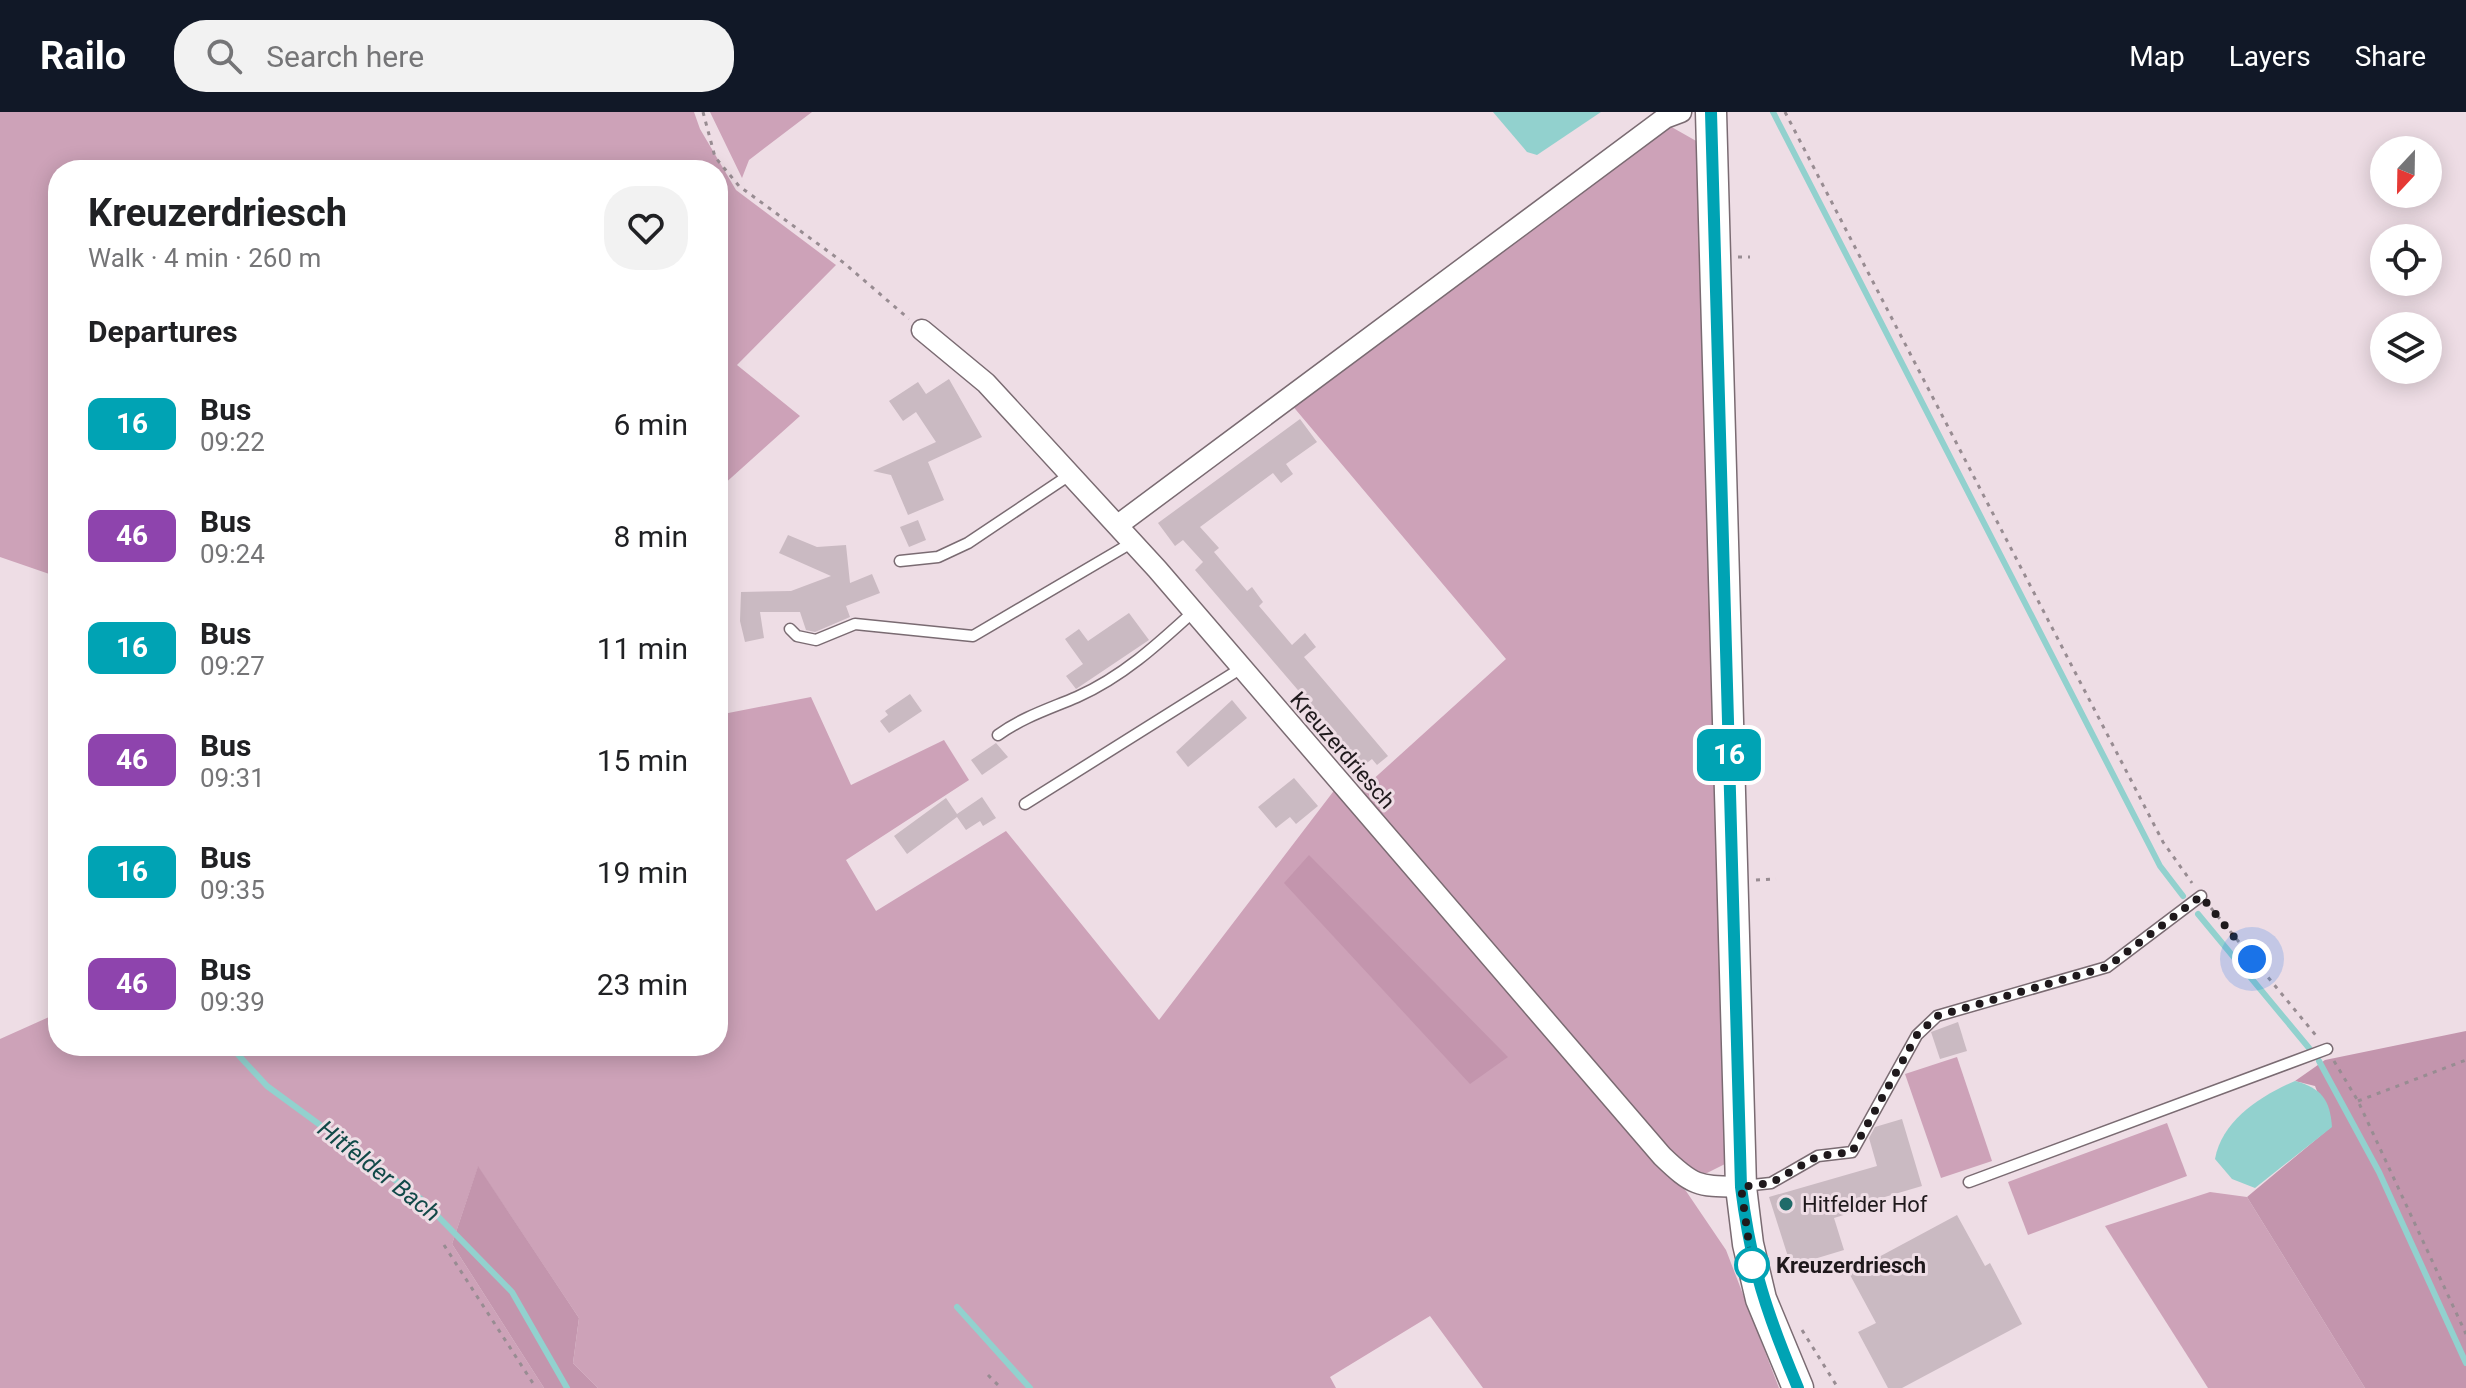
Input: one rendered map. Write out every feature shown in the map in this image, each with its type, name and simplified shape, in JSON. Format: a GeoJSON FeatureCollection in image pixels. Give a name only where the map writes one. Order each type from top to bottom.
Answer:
{"type":"FeatureCollection","features":[{"type":"Feature","properties":{"kind":"main road"},"geometry":{"type":"LineString","coordinates":[[1711,112],[1741,1187],[1748,1244],[1761,1299],[1798,1388]]}},
{"type":"Feature","properties":{"kind":"street"},"geometry":{"type":"LineString","coordinates":[[1118,525],[1518,224],[1665,118],[1681,112]]}},
{"type":"Feature","properties":{"kind":"street","name":"Kreuzerdriesch"},"geometry":{"type":"LineString","coordinates":[[922,330],[986,383],[1118,525],[1662,1156],[1687,1181],[1706,1186],[1741,1187]]}},
{"type":"Feature","properties":{"kind":"lane"},"geometry":{"type":"LineString","coordinates":[[900,561],[938,557],[968,543],[1071,474]]}},
{"type":"Feature","properties":{"kind":"lane"},"geometry":{"type":"LineString","coordinates":[[790,629],[797,636],[816,640],[855,624],[973,636],[1133,542]]}},
{"type":"Feature","properties":{"kind":"lane"},"geometry":{"type":"LineString","coordinates":[[998,735],[1015,722],[1077,697],[1136,663],[1193,612]]}},
{"type":"Feature","properties":{"kind":"lane"},"geometry":{"type":"LineString","coordinates":[[1025,804],[1240,669]]}},
{"type":"Feature","properties":{"kind":"lane"},"geometry":{"type":"LineString","coordinates":[[1741,1187],[1771,1183],[1818,1156],[1852,1152],[1917,1035],[1937,1016],[2107,967],[2201,896]]}},
{"type":"Feature","properties":{"kind":"lane"},"geometry":{"type":"LineString","coordinates":[[1969,1182],[2327,1049]]}},
{"type":"Feature","properties":{"kind":"path"},"geometry":{"type":"LineString","coordinates":[[703,112],[717,160]]}},
{"type":"Feature","properties":{"kind":"path"},"geometry":{"type":"LineString","coordinates":[[1785,112],[2163,842],[2201,896],[2327,1049],[2358,1101],[2466,1334]]}},
{"type":"Feature","properties":{"kind":"path"},"geometry":{"type":"LineString","coordinates":[[728,173],[739,186],[844,263],[922,330]]}},
{"type":"Feature","properties":{"kind":"path"},"geometry":{"type":"LineString","coordinates":[[2358,1101],[2466,1060]]}},
{"type":"Feature","properties":{"kind":"path"},"geometry":{"type":"LineString","coordinates":[[444,1245],[536,1388]]}},
{"type":"Feature","properties":{"kind":"path"},"geometry":{"type":"LineString","coordinates":[[988,1375],[1001,1388]]}},
{"type":"Feature","properties":{"kind":"shaded area"},"geometry":{"type":"Polygon","coordinates":[[[0,112],[694,112],[718,160],[48,160],[48,574],[0,557],[0,112]]]}},
{"type":"Feature","properties":{"kind":"shaded area"},"geometry":{"type":"Polygon","coordinates":[[[710,112],[812,112],[749,160],[742,178],[710,112]]]}},
{"type":"Feature","properties":{"kind":"shaded area"},"geometry":{"type":"Polygon","coordinates":[[[1668,125],[1698,142],[1726,1128],[1725,1164],[1701,1176],[1684,1166],[1358,793],[1506,659],[1291,404],[1668,125]]]}},
{"type":"Feature","properties":{"kind":"shaded area"},"geometry":{"type":"Polygon","coordinates":[[[728,176],[736,190],[836,265],[737,365],[800,416],[728,481],[728,176]]]}},
{"type":"Feature","properties":{"kind":"shaded area"},"geometry":{"type":"Polygon","coordinates":[[[811,697],[851,785],[944,740],[969,780],[846,860],[876,911],[1006,831],[1159,1020],[1336,788],[1686,1191],[1726,1250],[1779,1388],[1483,1388],[1430,1316],[1330,1377],[1336,1388],[598,1388],[573,1363],[579,1318],[478,1167],[452,1244],[544,1388],[0,1388],[0,1039],[48,1017],[48,1056],[728,1056],[728,713],[811,697]]]}},
{"type":"Feature","properties":{"kind":"shaded area"},"geometry":{"type":"Polygon","coordinates":[[[1309,855],[1508,1057],[1470,1084],[1284,883],[1309,855]]]}},
{"type":"Feature","properties":{"kind":"shaded area"},"geometry":{"type":"Polygon","coordinates":[[[2466,1031],[2466,1388],[2365,1388],[2247,1197],[2331,1127],[2315,1086],[2295,1081],[2325,1060],[2466,1031]]]}},
{"type":"Feature","properties":{"kind":"shaded area"},"geometry":{"type":"Polygon","coordinates":[[[1957,1057],[1992,1161],[1941,1178],[1905,1074],[1957,1057]]]}},
{"type":"Feature","properties":{"kind":"shaded area"},"geometry":{"type":"Polygon","coordinates":[[[2167,1123],[2187,1176],[2028,1235],[2008,1182],[2167,1123]]]}},
{"type":"Feature","properties":{"kind":"shaded area"},"geometry":{"type":"Polygon","coordinates":[[[478,1166],[579,1318],[573,1363],[598,1388],[544,1388],[452,1244],[478,1166]]]}},
{"type":"Feature","properties":{"kind":"shaded area"},"geometry":{"type":"Polygon","coordinates":[[[2210,1192],[2247,1197],[2365,1388],[2208,1388],[2105,1226],[2210,1192]]]}},
{"type":"Feature","properties":{"kind":"water"},"geometry":{"type":"Polygon","coordinates":[[[1493,112],[1601,112],[1537,155],[1527,152],[1493,112]]]}},
{"type":"Feature","properties":{"kind":"water"},"geometry":{"type":"Polygon","coordinates":[[[2295,1081],[2318,1091],[2329,1109],[2332,1127],[2255,1188],[2232,1179],[2215,1159],[2226,1133],[2244,1111],[2295,1081]]]}},
{"type":"Feature","properties":{"kind":"building"},"geometry":{"type":"Polygon","coordinates":[[[949,379],[982,437],[928,462],[944,500],[908,515],[891,475],[873,471],[936,442],[916,412],[903,421],[889,401],[918,382],[926,394],[949,379]]]}},
{"type":"Feature","properties":{"kind":"building"},"geometry":{"type":"Polygon","coordinates":[[[1300,419],[1317,442],[1286,464],[1293,474],[1281,483],[1273,473],[1200,527],[1219,548],[1214,552],[1247,591],[1252,587],[1263,602],[1259,606],[1292,645],[1305,633],[1316,647],[1304,657],[1388,756],[1377,765],[1372,759],[1363,766],[1195,570],[1203,562],[1183,540],[1175,546],[1158,523],[1300,419]]]}},
{"type":"Feature","properties":{"kind":"building"},"geometry":{"type":"Polygon","coordinates":[[[918,520],[926,540],[909,547],[900,527],[918,520]]]}},
{"type":"Feature","properties":{"kind":"building"},"geometry":{"type":"Polygon","coordinates":[[[788,535],[817,547],[846,545],[850,583],[872,574],[880,593],[846,606],[850,617],[815,632],[806,630],[800,612],[760,612],[764,638],[745,642],[740,621],[741,592],[791,591],[831,576],[779,553],[788,535]]]}},
{"type":"Feature","properties":{"kind":"building"},"geometry":{"type":"Polygon","coordinates":[[[1129,613],[1149,640],[1076,689],[1066,676],[1083,664],[1065,639],[1079,629],[1088,641],[1129,613]]]}},
{"type":"Feature","properties":{"kind":"building"},"geometry":{"type":"Polygon","coordinates":[[[910,694],[922,711],[889,733],[880,721],[888,715],[885,711],[910,694]]]}},
{"type":"Feature","properties":{"kind":"building"},"geometry":{"type":"Polygon","coordinates":[[[1232,700],[1247,718],[1188,767],[1176,752],[1232,700]]]}},
{"type":"Feature","properties":{"kind":"building"},"geometry":{"type":"Polygon","coordinates":[[[996,743],[1008,757],[982,775],[971,760],[996,743]]]}},
{"type":"Feature","properties":{"kind":"building"},"geometry":{"type":"Polygon","coordinates":[[[1294,778],[1318,806],[1296,824],[1290,817],[1276,828],[1258,807],[1294,778]]]}},
{"type":"Feature","properties":{"kind":"building"},"geometry":{"type":"Polygon","coordinates":[[[982,797],[996,818],[983,826],[980,821],[966,830],[957,817],[907,854],[894,836],[946,798],[957,814],[982,797]]]}},
{"type":"Feature","properties":{"kind":"building"},"geometry":{"type":"Polygon","coordinates":[[[1958,1022],[1967,1051],[1940,1059],[1931,1032],[1958,1022]]]}},
{"type":"Feature","properties":{"kind":"building"},"geometry":{"type":"Polygon","coordinates":[[[1902,1119],[1922,1186],[1861,1204],[1863,1209],[1834,1218],[1844,1250],[1791,1266],[1769,1197],[1877,1166],[1869,1138],[1875,1127],[1902,1119]]]}},
{"type":"Feature","properties":{"kind":"building"},"geometry":{"type":"Polygon","coordinates":[[[1957,1215],[1985,1266],[1990,1263],[2022,1324],[1902,1388],[1888,1388],[1858,1332],[1876,1323],[1849,1273],[1957,1215]]]}},
{"type":"Feature","properties":{"kind":"waterway"},"geometry":{"type":"LineString","coordinates":[[1773,112],[2160,866],[2183,896]]}},
{"type":"Feature","properties":{"kind":"waterway"},"geometry":{"type":"LineString","coordinates":[[2198,914],[2309,1048]]}},
{"type":"Feature","properties":{"kind":"waterway","name":"Hitfelder Bach"},"geometry":{"type":"LineString","coordinates":[[239,1056],[267,1086],[421,1199],[512,1292],[567,1388]]}},
{"type":"Feature","properties":{"kind":"waterway"},"geometry":{"type":"LineString","coordinates":[[2319,1061],[2379,1172],[2466,1363]]}},
{"type":"Feature","properties":{"kind":"waterway"},"geometry":{"type":"LineString","coordinates":[[957,1307],[1030,1388]]}},
{"type":"Feature","properties":{"kind":"bus line","name":"16"},"geometry":{"type":"LineString","coordinates":[[1711,112],[1741,1187],[1748,1244],[1761,1299],[1798,1388]]}},
{"type":"Feature","properties":{"kind":"place","name":"Hitfelder Hof"},"geometry":{"type":"Point","coordinates":[1786,1204]}},
{"type":"Feature","properties":{"kind":"place","name":"Kreuzerdriesch"},"geometry":{"type":"Point","coordinates":[1752,1265]}},
{"type":"Feature","properties":{"kind":"route"},"geometry":{"type":"LineString","coordinates":[[1752,1265],[1741,1187],[1771,1183],[1798,1164],[1818,1156],[1852,1152],[1917,1035],[1937,1016],[2107,967],[2201,896],[2252,959]]}}]}
